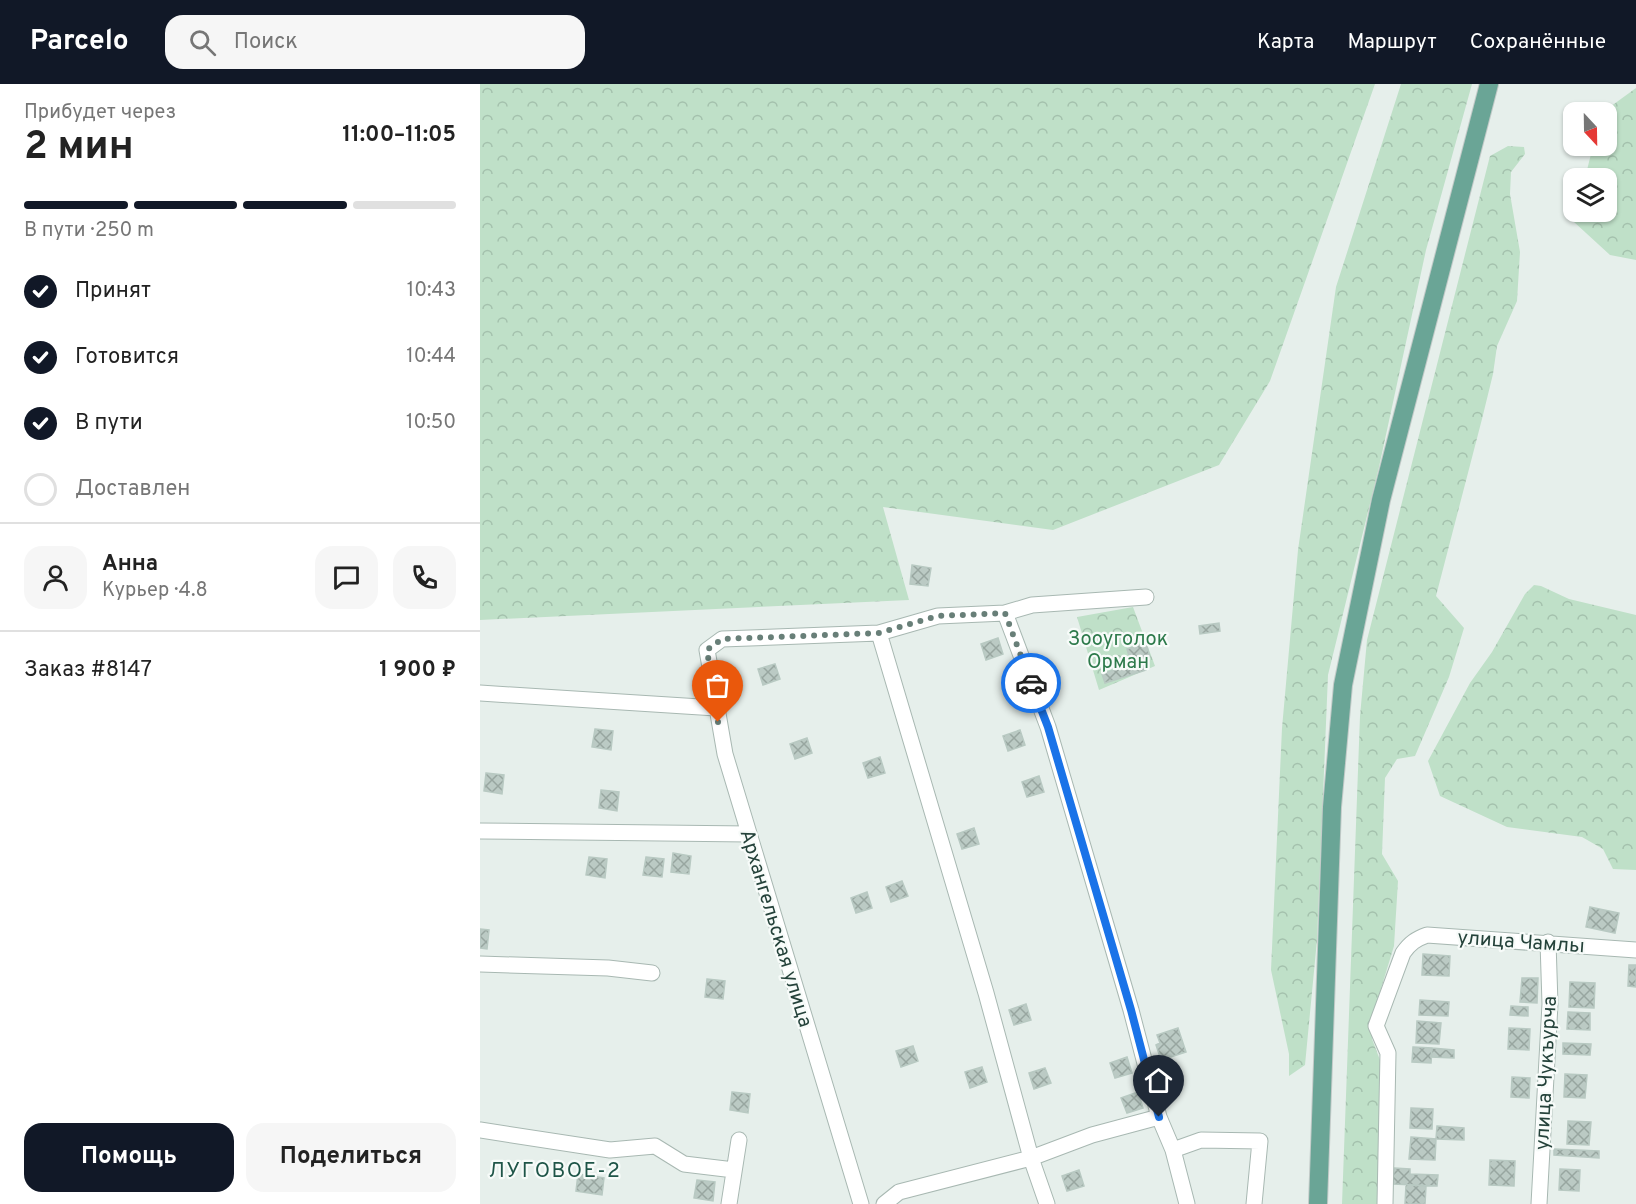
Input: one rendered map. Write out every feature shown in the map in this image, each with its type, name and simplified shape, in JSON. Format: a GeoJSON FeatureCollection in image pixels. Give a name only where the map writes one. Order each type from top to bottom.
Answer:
{"type":"FeatureCollection","features":[{"type":"Feature","properties":{"kind":"main road"},"geometry":{"type":"LineString","coordinates":[[1318,1204],[1332,807],[1343,685],[1381,500],[1489,84]]}},
{"type":"Feature","properties":{"kind":"street"},"geometry":{"type":"LineString","coordinates":[[1047,1204],[1031,1158],[987,993],[879,633],[938,616],[1005,613],[1032,605],[1146,597]]}},
{"type":"Feature","properties":{"kind":"street"},"geometry":{"type":"LineString","coordinates":[[1005,613],[1048,727],[1131,1010],[1159,1117],[1173,1150],[1186,1204]]}},
{"type":"Feature","properties":{"kind":"street","name":"Архангельская улица"},"geometry":{"type":"LineString","coordinates":[[861,1204],[725,754],[707,650],[722,639],[879,633]]}},
{"type":"Feature","properties":{"kind":"street"},"geometry":{"type":"LineString","coordinates":[[480,693],[716,708]]}},
{"type":"Feature","properties":{"kind":"street"},"geometry":{"type":"LineString","coordinates":[[480,831],[749,834]]}},
{"type":"Feature","properties":{"kind":"street","name":"улица Чамлы"},"geometry":{"type":"LineString","coordinates":[[1385,1204],[1389,1053],[1376,1026],[1403,953],[1409,945],[1417,938],[1427,935],[1636,950]]}},
{"type":"Feature","properties":{"kind":"street","name":"улица Чукъурча"},"geometry":{"type":"LineString","coordinates":[[1539,1204],[1550,1004],[1548,942]]}},
{"type":"Feature","properties":{"kind":"street"},"geometry":{"type":"LineString","coordinates":[[480,964],[608,968],[652,973]]}},
{"type":"Feature","properties":{"kind":"street"},"geometry":{"type":"LineString","coordinates":[[884,1204],[899,1192],[1031,1158],[1092,1135],[1159,1117]]}},
{"type":"Feature","properties":{"kind":"street"},"geometry":{"type":"LineString","coordinates":[[480,1130],[610,1150],[656,1146],[684,1164],[734,1170]]}},
{"type":"Feature","properties":{"kind":"street"},"geometry":{"type":"LineString","coordinates":[[729,1204],[739,1140]]}},
{"type":"Feature","properties":{"kind":"street"},"geometry":{"type":"LineString","coordinates":[[1173,1150],[1201,1140],[1260,1141],[1254,1204]]}},
{"type":"Feature","properties":{"kind":"green space"},"geometry":{"type":"Polygon","coordinates":[[[480,84],[1375,84],[1270,381],[1219,465],[1053,530],[883,507],[909,600],[480,620],[480,84]]]}},
{"type":"Feature","properties":{"kind":"green space"},"geometry":{"type":"Polygon","coordinates":[[[1401,84],[1472,84],[1426,250],[1379,467],[1328,675],[1317,940],[1305,1065],[1289,1076],[1289,1054],[1271,970],[1282,728],[1298,550],[1336,287],[1401,84]]]}},
{"type":"Feature","properties":{"kind":"green space"},"geometry":{"type":"Polygon","coordinates":[[[1636,88],[1636,260],[1610,255],[1574,222],[1617,222],[1617,168],[1588,168],[1590,156],[1617,156],[1617,102],[1636,88]]]}},
{"type":"Feature","properties":{"kind":"green space"},"geometry":{"type":"Polygon","coordinates":[[[1508,146],[1524,147],[1525,154],[1511,172],[1510,194],[1520,252],[1517,301],[1497,346],[1493,374],[1436,596],[1464,628],[1449,677],[1415,756],[1397,759],[1385,778],[1382,854],[1398,881],[1394,946],[1372,1018],[1372,1039],[1380,1060],[1380,1204],[1342,1204],[1360,716],[1367,640],[1490,156],[1508,146]]]}},
{"type":"Feature","properties":{"kind":"green space"},"geometry":{"type":"Polygon","coordinates":[[[1534,585],[1569,599],[1636,615],[1636,870],[1613,869],[1603,849],[1582,837],[1507,827],[1440,796],[1428,761],[1470,683],[1492,652],[1525,594],[1534,585]]]}},
{"type":"Feature","properties":{"kind":"green space","name":"Зооуголок Орман"},"geometry":{"type":"Polygon","coordinates":[[[1133,607],[1155,666],[1099,690],[1077,617],[1133,607]]]}},
{"type":"Feature","properties":{"kind":"building"},"geometry":{"type":"Polygon","coordinates":[[[912,565],[931,568],[928,586],[910,584],[912,565]]]}},
{"type":"Feature","properties":{"kind":"building"},"geometry":{"type":"Polygon","coordinates":[[[1219,623],[1220,631],[1200,634],[1199,626],[1219,623]]]}},
{"type":"Feature","properties":{"kind":"building"},"geometry":{"type":"Polygon","coordinates":[[[998,638],[1003,654],[986,660],[981,644],[998,638]]]}},
{"type":"Feature","properties":{"kind":"building"},"geometry":{"type":"Polygon","coordinates":[[[1146,643],[1150,657],[1131,663],[1127,649],[1146,643]]]}},
{"type":"Feature","properties":{"kind":"building"},"geometry":{"type":"Polygon","coordinates":[[[1143,660],[1146,670],[1105,683],[1102,674],[1143,660]]]}},
{"type":"Feature","properties":{"kind":"building"},"geometry":{"type":"Polygon","coordinates":[[[775,664],[780,679],[763,685],[758,669],[775,664]]]}},
{"type":"Feature","properties":{"kind":"building"},"geometry":{"type":"Polygon","coordinates":[[[595,729],[613,731],[611,750],[592,747],[595,729]]]}},
{"type":"Feature","properties":{"kind":"building"},"geometry":{"type":"Polygon","coordinates":[[[1020,730],[1025,745],[1008,751],[1003,736],[1020,730]]]}},
{"type":"Feature","properties":{"kind":"building"},"geometry":{"type":"Polygon","coordinates":[[[807,738],[812,753],[795,759],[790,744],[807,738]]]}},
{"type":"Feature","properties":{"kind":"building"},"geometry":{"type":"Polygon","coordinates":[[[880,757],[885,773],[868,778],[863,763],[880,757]]]}},
{"type":"Feature","properties":{"kind":"building"},"geometry":{"type":"Polygon","coordinates":[[[486,773],[504,775],[502,794],[484,791],[486,773]]]}},
{"type":"Feature","properties":{"kind":"building"},"geometry":{"type":"Polygon","coordinates":[[[1039,776],[1044,792],[1027,797],[1022,782],[1039,776]]]}},
{"type":"Feature","properties":{"kind":"building"},"geometry":{"type":"Polygon","coordinates":[[[601,790],[619,792],[617,811],[599,808],[601,790]]]}},
{"type":"Feature","properties":{"kind":"building"},"geometry":{"type":"Polygon","coordinates":[[[974,828],[979,844],[962,849],[957,834],[974,828]]]}},
{"type":"Feature","properties":{"kind":"building"},"geometry":{"type":"Polygon","coordinates":[[[673,853],[691,856],[689,874],[671,872],[673,853]]]}},
{"type":"Feature","properties":{"kind":"building"},"geometry":{"type":"Polygon","coordinates":[[[589,857],[607,859],[605,878],[586,875],[589,857]]]}},
{"type":"Feature","properties":{"kind":"building"},"geometry":{"type":"Polygon","coordinates":[[[646,857],[664,859],[662,877],[643,875],[646,857]]]}},
{"type":"Feature","properties":{"kind":"building"},"geometry":{"type":"Polygon","coordinates":[[[902,881],[908,896],[891,902],[886,887],[902,881]]]}},
{"type":"Feature","properties":{"kind":"building"},"geometry":{"type":"Polygon","coordinates":[[[867,892],[872,908],[856,913],[851,898],[867,892]]]}},
{"type":"Feature","properties":{"kind":"building"},"geometry":{"type":"Polygon","coordinates":[[[1590,907],[1619,913],[1615,933],[1586,927],[1590,907]]]}},
{"type":"Feature","properties":{"kind":"building"},"geometry":{"type":"Polygon","coordinates":[[[480,929],[489,930],[487,949],[480,948],[480,929]]]}},
{"type":"Feature","properties":{"kind":"building"},"geometry":{"type":"Polygon","coordinates":[[[1423,954],[1450,956],[1449,976],[1422,975],[1423,954]]]}},
{"type":"Feature","properties":{"kind":"building"},"geometry":{"type":"Polygon","coordinates":[[[1629,965],[1636,965],[1636,987],[1628,986],[1629,965]]]}},
{"type":"Feature","properties":{"kind":"building"},"geometry":{"type":"Polygon","coordinates":[[[1522,978],[1538,978],[1537,1003],[1520,1002],[1522,978]]]}},
{"type":"Feature","properties":{"kind":"building"},"geometry":{"type":"Polygon","coordinates":[[[707,979],[725,981],[723,999],[705,997],[707,979]]]}},
{"type":"Feature","properties":{"kind":"building"},"geometry":{"type":"Polygon","coordinates":[[[1570,982],[1595,983],[1594,1008],[1569,1007],[1570,982]]]}},
{"type":"Feature","properties":{"kind":"building"},"geometry":{"type":"Polygon","coordinates":[[[1420,1000],[1449,1002],[1448,1016],[1419,1015],[1420,1000]]]}},
{"type":"Feature","properties":{"kind":"building"},"geometry":{"type":"Polygon","coordinates":[[[1026,1004],[1031,1020],[1014,1025],[1009,1010],[1026,1004]]]}},
{"type":"Feature","properties":{"kind":"building"},"geometry":{"type":"Polygon","coordinates":[[[1511,1006],[1528,1007],[1528,1016],[1510,1015],[1511,1006]]]}},
{"type":"Feature","properties":{"kind":"building"},"geometry":{"type":"Polygon","coordinates":[[[1568,1012],[1590,1013],[1590,1030],[1567,1029],[1568,1012]]]}},
{"type":"Feature","properties":{"kind":"building"},"geometry":{"type":"Polygon","coordinates":[[[1417,1021],[1441,1023],[1439,1044],[1416,1043],[1417,1021]]]}},
{"type":"Feature","properties":{"kind":"building"},"geometry":{"type":"Polygon","coordinates":[[[1178,1028],[1186,1052],[1161,1060],[1156,1045],[1160,1043],[1157,1035],[1178,1028]]]}},
{"type":"Feature","properties":{"kind":"building"},"geometry":{"type":"Polygon","coordinates":[[[1509,1028],[1530,1029],[1529,1050],[1508,1049],[1509,1028]]]}},
{"type":"Feature","properties":{"kind":"building"},"geometry":{"type":"Polygon","coordinates":[[[1563,1043],[1591,1044],[1590,1055],[1563,1054],[1563,1043]]]}},
{"type":"Feature","properties":{"kind":"building"},"geometry":{"type":"Polygon","coordinates":[[[913,1046],[918,1061],[901,1067],[896,1051],[913,1046]]]}},
{"type":"Feature","properties":{"kind":"building"},"geometry":{"type":"Polygon","coordinates":[[[1413,1047],[1432,1048],[1431,1063],[1412,1062],[1413,1047]]]}},
{"type":"Feature","properties":{"kind":"building"},"geometry":{"type":"Polygon","coordinates":[[[1432,1048],[1454,1050],[1454,1058],[1431,1057],[1432,1048]]]}},
{"type":"Feature","properties":{"kind":"building"},"geometry":{"type":"Polygon","coordinates":[[[1127,1057],[1132,1073],[1115,1078],[1110,1063],[1127,1057]]]}},
{"type":"Feature","properties":{"kind":"building"},"geometry":{"type":"Polygon","coordinates":[[[982,1067],[987,1082],[970,1088],[965,1072],[982,1067]]]}},
{"type":"Feature","properties":{"kind":"building"},"geometry":{"type":"Polygon","coordinates":[[[1045,1068],[1051,1083],[1034,1089],[1029,1073],[1045,1068]]]}},
{"type":"Feature","properties":{"kind":"building"},"geometry":{"type":"Polygon","coordinates":[[[1565,1074],[1587,1075],[1585,1098],[1564,1097],[1565,1074]]]}},
{"type":"Feature","properties":{"kind":"building"},"geometry":{"type":"Polygon","coordinates":[[[1512,1077],[1530,1078],[1529,1098],[1511,1097],[1512,1077]]]}},
{"type":"Feature","properties":{"kind":"building"},"geometry":{"type":"Polygon","coordinates":[[[732,1092],[750,1094],[748,1113],[730,1110],[732,1092]]]}},
{"type":"Feature","properties":{"kind":"building"},"geometry":{"type":"Polygon","coordinates":[[[1138,1092],[1143,1108],[1127,1113],[1121,1098],[1138,1092]]]}},
{"type":"Feature","properties":{"kind":"building"},"geometry":{"type":"Polygon","coordinates":[[[1411,1108],[1433,1109],[1432,1129],[1410,1128],[1411,1108]]]}},
{"type":"Feature","properties":{"kind":"building"},"geometry":{"type":"Polygon","coordinates":[[[1568,1121],[1591,1122],[1589,1145],[1567,1144],[1568,1121]]]}},
{"type":"Feature","properties":{"kind":"building"},"geometry":{"type":"Polygon","coordinates":[[[1437,1126],[1464,1128],[1464,1140],[1436,1139],[1437,1126]]]}},
{"type":"Feature","properties":{"kind":"building"},"geometry":{"type":"Polygon","coordinates":[[[1411,1137],[1436,1139],[1435,1160],[1409,1159],[1411,1137]]]}},
{"type":"Feature","properties":{"kind":"building"},"geometry":{"type":"Polygon","coordinates":[[[1554,1149],[1599,1151],[1599,1158],[1554,1155],[1554,1149]]]}},
{"type":"Feature","properties":{"kind":"building"},"geometry":{"type":"Polygon","coordinates":[[[1490,1160],[1515,1161],[1514,1186],[1489,1185],[1490,1160]]]}},
{"type":"Feature","properties":{"kind":"building"},"geometry":{"type":"Polygon","coordinates":[[[1394,1168],[1410,1169],[1410,1174],[1438,1175],[1437,1186],[1393,1184],[1394,1168]]]}},
{"type":"Feature","properties":{"kind":"building"},"geometry":{"type":"Polygon","coordinates":[[[1560,1169],[1580,1170],[1579,1191],[1559,1190],[1560,1169]]]}},
{"type":"Feature","properties":{"kind":"building"},"geometry":{"type":"Polygon","coordinates":[[[1079,1170],[1084,1186],[1067,1191],[1062,1176],[1079,1170]]]}},
{"type":"Feature","properties":{"kind":"building"},"geometry":{"type":"Polygon","coordinates":[[[578,1174],[604,1178],[602,1195],[576,1191],[578,1174]]]}},
{"type":"Feature","properties":{"kind":"building"},"geometry":{"type":"Polygon","coordinates":[[[697,1180],[715,1182],[713,1201],[694,1198],[697,1180]]]}},
{"type":"Feature","properties":{"kind":"building"},"geometry":{"type":"Polygon","coordinates":[[[1406,1185],[1426,1186],[1425,1204],[1405,1204],[1406,1185]]]}},
{"type":"Feature","properties":{"kind":"way so far"},"geometry":{"type":"LineString","coordinates":[[718,722],[707,650],[722,639],[879,633],[938,616],[1005,613],[1031,683]]}},
{"type":"Feature","properties":{"kind":"district","name":"ЛУГОВОЕ-2"},"geometry":{"type":"Point","coordinates":[555,1170]}},
{"type":"Feature","properties":{"kind":"route"},"geometry":{"type":"LineString","coordinates":[[1031,683],[1048,727],[1131,1010],[1159,1117]]}}]}
